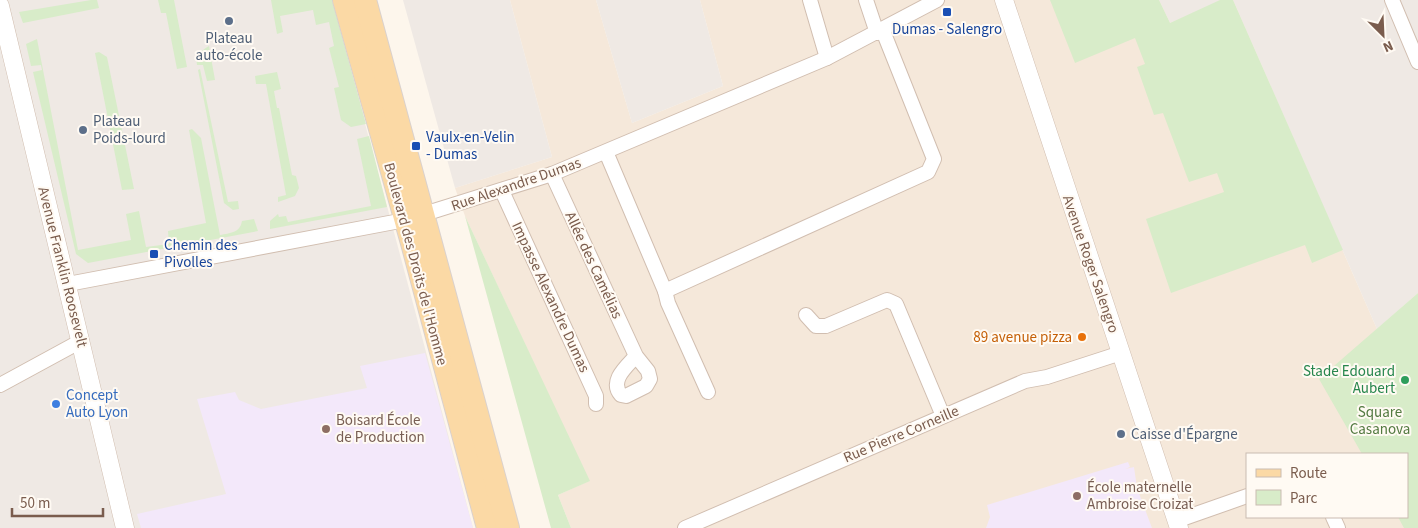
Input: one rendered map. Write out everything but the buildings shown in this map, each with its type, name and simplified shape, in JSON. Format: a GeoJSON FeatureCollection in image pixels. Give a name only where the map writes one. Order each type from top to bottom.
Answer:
{"type":"FeatureCollection","features":[{"type":"Feature","properties":{"kind":"main road","name":"Boulevard des Droits de l'Homme"},"geometry":{"type":"LineString","coordinates":[[344,0],[414,218],[508,528]]}},
{"type":"Feature","properties":{"kind":"main road","name":"Boulevard des Droits de l'Homme"},"geometry":{"type":"LineString","coordinates":[[365,0],[414,218],[488,528]]}},
{"type":"Feature","properties":{"kind":"street"},"geometry":{"type":"LineString","coordinates":[[810,0],[828,58]]}},
{"type":"Feature","properties":{"kind":"street"},"geometry":{"type":"LineString","coordinates":[[665,291],[928,172],[934,159],[866,0]]}},
{"type":"Feature","properties":{"kind":"street","name":"Rue Alexandre Dumas"},"geometry":{"type":"LineString","coordinates":[[68,284],[414,218],[502,191],[552,174],[606,152],[828,58],[937,0]]}},
{"type":"Feature","properties":{"kind":"street","name":"Avenue Roger Salengro"},"geometry":{"type":"LineString","coordinates":[[1004,0],[1178,524]]}},
{"type":"Feature","properties":{"kind":"street"},"geometry":{"type":"LineString","coordinates":[[1392,0],[1418,62]]}},
{"type":"Feature","properties":{"kind":"street","name":"Avenue Franklin Roosevelt"},"geometry":{"type":"LineString","coordinates":[[0,6],[125,528]]}},
{"type":"Feature","properties":{"kind":"street"},"geometry":{"type":"LineString","coordinates":[[606,152],[665,291],[668,303],[708,392]]}},
{"type":"Feature","properties":{"kind":"street","name":"Allée des Camélias"},"geometry":{"type":"LineString","coordinates":[[552,174],[636,356]]}},
{"type":"Feature","properties":{"kind":"street","name":"Impasse Alexandre Dumas"},"geometry":{"type":"LineString","coordinates":[[502,191],[596,396],[596,404]]}},
{"type":"Feature","properties":{"kind":"street"},"geometry":{"type":"LineString","coordinates":[[806,315],[816,326],[826,326],[887,300],[896,304],[943,416]]}},
{"type":"Feature","properties":{"kind":"street"},"geometry":{"type":"LineString","coordinates":[[0,385],[81,341]]}},
{"type":"Feature","properties":{"kind":"street","name":"Rue Pierre Corneille"},"geometry":{"type":"LineString","coordinates":[[685,528],[707,524],[943,416],[1025,381],[1047,377],[1121,353]]}},
{"type":"Feature","properties":{"kind":"street"},"geometry":{"type":"LineString","coordinates":[[1178,524],[1246,496]]}},
{"type":"Feature","properties":{"kind":"shaded area"},"geometry":{"type":"Polygon","coordinates":[[[0,0],[332,0],[473,528],[0,528],[0,0]]]}},
{"type":"Feature","properties":{"kind":"shaded area"},"geometry":{"type":"Polygon","coordinates":[[[403,0],[510,0],[552,157],[455,188],[403,0]]]}},
{"type":"Feature","properties":{"kind":"shaded area"},"geometry":{"type":"Polygon","coordinates":[[[510,0],[596,0],[632,123],[723,86],[700,0],[1159,0],[1170,23],[1225,0],[1233,0],[1377,329],[1366,339],[1418,422],[1418,528],[571,528],[558,495],[589,481],[465,216],[455,188],[552,157],[510,0]]]}},
{"type":"Feature","properties":{"kind":"shaded area"},"geometry":{"type":"Polygon","coordinates":[[[596,0],[700,0],[723,86],[632,123],[596,0]]]}},
{"type":"Feature","properties":{"kind":"shaded area"},"geometry":{"type":"Polygon","coordinates":[[[1159,0],[1225,0],[1170,23],[1159,0]]]}},
{"type":"Feature","properties":{"kind":"shaded area"},"geometry":{"type":"Polygon","coordinates":[[[1233,0],[1418,0],[1418,293],[1377,329],[1233,0]]]}},
{"type":"Feature","properties":{"kind":"shaded area","name":"Boisard École de Production"},"geometry":{"type":"Polygon","coordinates":[[[425,353],[473,528],[141,528],[137,514],[226,494],[197,399],[235,392],[239,400],[261,409],[367,388],[360,366],[425,353]]]}},
{"type":"Feature","properties":{"kind":"shaded area","name":"École maternelle Ambroise Croizat"},"geometry":{"type":"Polygon","coordinates":[[[1128,462],[1130,467],[1125,469],[1134,467],[1137,488],[1152,528],[986,528],[990,517],[987,505],[1128,462]]]}},
{"type":"Feature","properties":{"kind":"green space"},"geometry":{"type":"Polygon","coordinates":[[[97,0],[99,8],[23,23],[19,12],[97,0]]]}},
{"type":"Feature","properties":{"kind":"green space"},"geometry":{"type":"Polygon","coordinates":[[[158,0],[174,0],[187,67],[177,69],[166,13],[161,13],[158,0]]]}},
{"type":"Feature","properties":{"kind":"green space"},"geometry":{"type":"Polygon","coordinates":[[[271,0],[332,0],[366,124],[351,127],[341,120],[334,88],[339,87],[329,48],[334,46],[329,22],[316,25],[313,10],[280,16],[283,32],[277,34],[271,0]]]}},
{"type":"Feature","properties":{"kind":"green space"},"geometry":{"type":"Polygon","coordinates":[[[1050,0],[1159,0],[1170,23],[1220,0],[1233,0],[1343,250],[1312,263],[1305,245],[1171,293],[1146,219],[1224,192],[1217,173],[1189,182],[1163,113],[1154,115],[1137,67],[1145,64],[1135,38],[1075,63],[1050,0]]]}},
{"type":"Feature","properties":{"kind":"green space"},"geometry":{"type":"Polygon","coordinates":[[[37,39],[78,250],[131,240],[126,214],[139,211],[146,247],[169,244],[168,231],[206,223],[189,130],[192,129],[201,138],[220,235],[237,230],[242,221],[254,219],[258,231],[88,263],[76,254],[33,72],[42,70],[41,65],[31,66],[26,44],[37,39]]]}},
{"type":"Feature","properties":{"kind":"green space"},"geometry":{"type":"Polygon","coordinates":[[[209,46],[215,80],[207,81],[203,65],[197,65],[197,59],[199,54],[209,46]]]}},
{"type":"Feature","properties":{"kind":"green space"},"geometry":{"type":"Polygon","coordinates":[[[99,52],[107,57],[134,189],[122,190],[95,53],[99,52]]]}},
{"type":"Feature","properties":{"kind":"green space"},"geometry":{"type":"Polygon","coordinates":[[[200,69],[228,202],[238,201],[239,209],[233,210],[224,203],[198,70],[200,69]]]}},
{"type":"Feature","properties":{"kind":"green space"},"geometry":{"type":"Polygon","coordinates":[[[277,72],[281,89],[274,91],[277,108],[279,108],[292,175],[296,176],[299,188],[295,196],[278,202],[278,197],[286,195],[266,84],[256,84],[255,76],[277,72]]]}},
{"type":"Feature","properties":{"kind":"green space"},"geometry":{"type":"Polygon","coordinates":[[[369,136],[387,207],[270,229],[270,221],[278,214],[279,217],[286,216],[288,222],[371,206],[357,139],[369,136]]]}},
{"type":"Feature","properties":{"kind":"green space"},"geometry":{"type":"Polygon","coordinates":[[[465,216],[590,481],[558,495],[571,528],[551,528],[465,216]]]}},
{"type":"Feature","properties":{"kind":"green space","name":"Square Casanova"},"geometry":{"type":"Polygon","coordinates":[[[1418,293],[1418,528],[1404,528],[1399,518],[1408,518],[1408,453],[1361,453],[1319,379],[1418,293]]]}},
{"type":"Feature","properties":{"kind":"place","name":"Dumas - Salengro"},"geometry":{"type":"Point","coordinates":[947,12]}},
{"type":"Feature","properties":{"kind":"place","name":"Plateau auto-école"},"geometry":{"type":"Point","coordinates":[229,21]}},
{"type":"Feature","properties":{"kind":"place","name":"Plateau Poids-lourd"},"geometry":{"type":"Point","coordinates":[83,130]}},
{"type":"Feature","properties":{"kind":"place","name":"Vaulx-en-Velin - Dumas"},"geometry":{"type":"Point","coordinates":[416,146]}},
{"type":"Feature","properties":{"kind":"place","name":"Chemin des Pivolles"},"geometry":{"type":"Point","coordinates":[154,254]}},
{"type":"Feature","properties":{"kind":"place","name":"89 avenue pizza"},"geometry":{"type":"Point","coordinates":[1082,337]}},
{"type":"Feature","properties":{"kind":"place","name":"Stade Edouard Aubert"},"geometry":{"type":"Point","coordinates":[1405,380]}},
{"type":"Feature","properties":{"kind":"place","name":"Concept Auto Lyon"},"geometry":{"type":"Point","coordinates":[56,404]}},
{"type":"Feature","properties":{"kind":"place","name":"Boisard École de Production"},"geometry":{"type":"Point","coordinates":[326,429]}},
{"type":"Feature","properties":{"kind":"place","name":"Caisse d'Épargne"},"geometry":{"type":"Point","coordinates":[1121,434]}},
{"type":"Feature","properties":{"kind":"place","name":"École maternelle Ambroise Croizat"},"geometry":{"type":"Point","coordinates":[1077,496]}}]}
